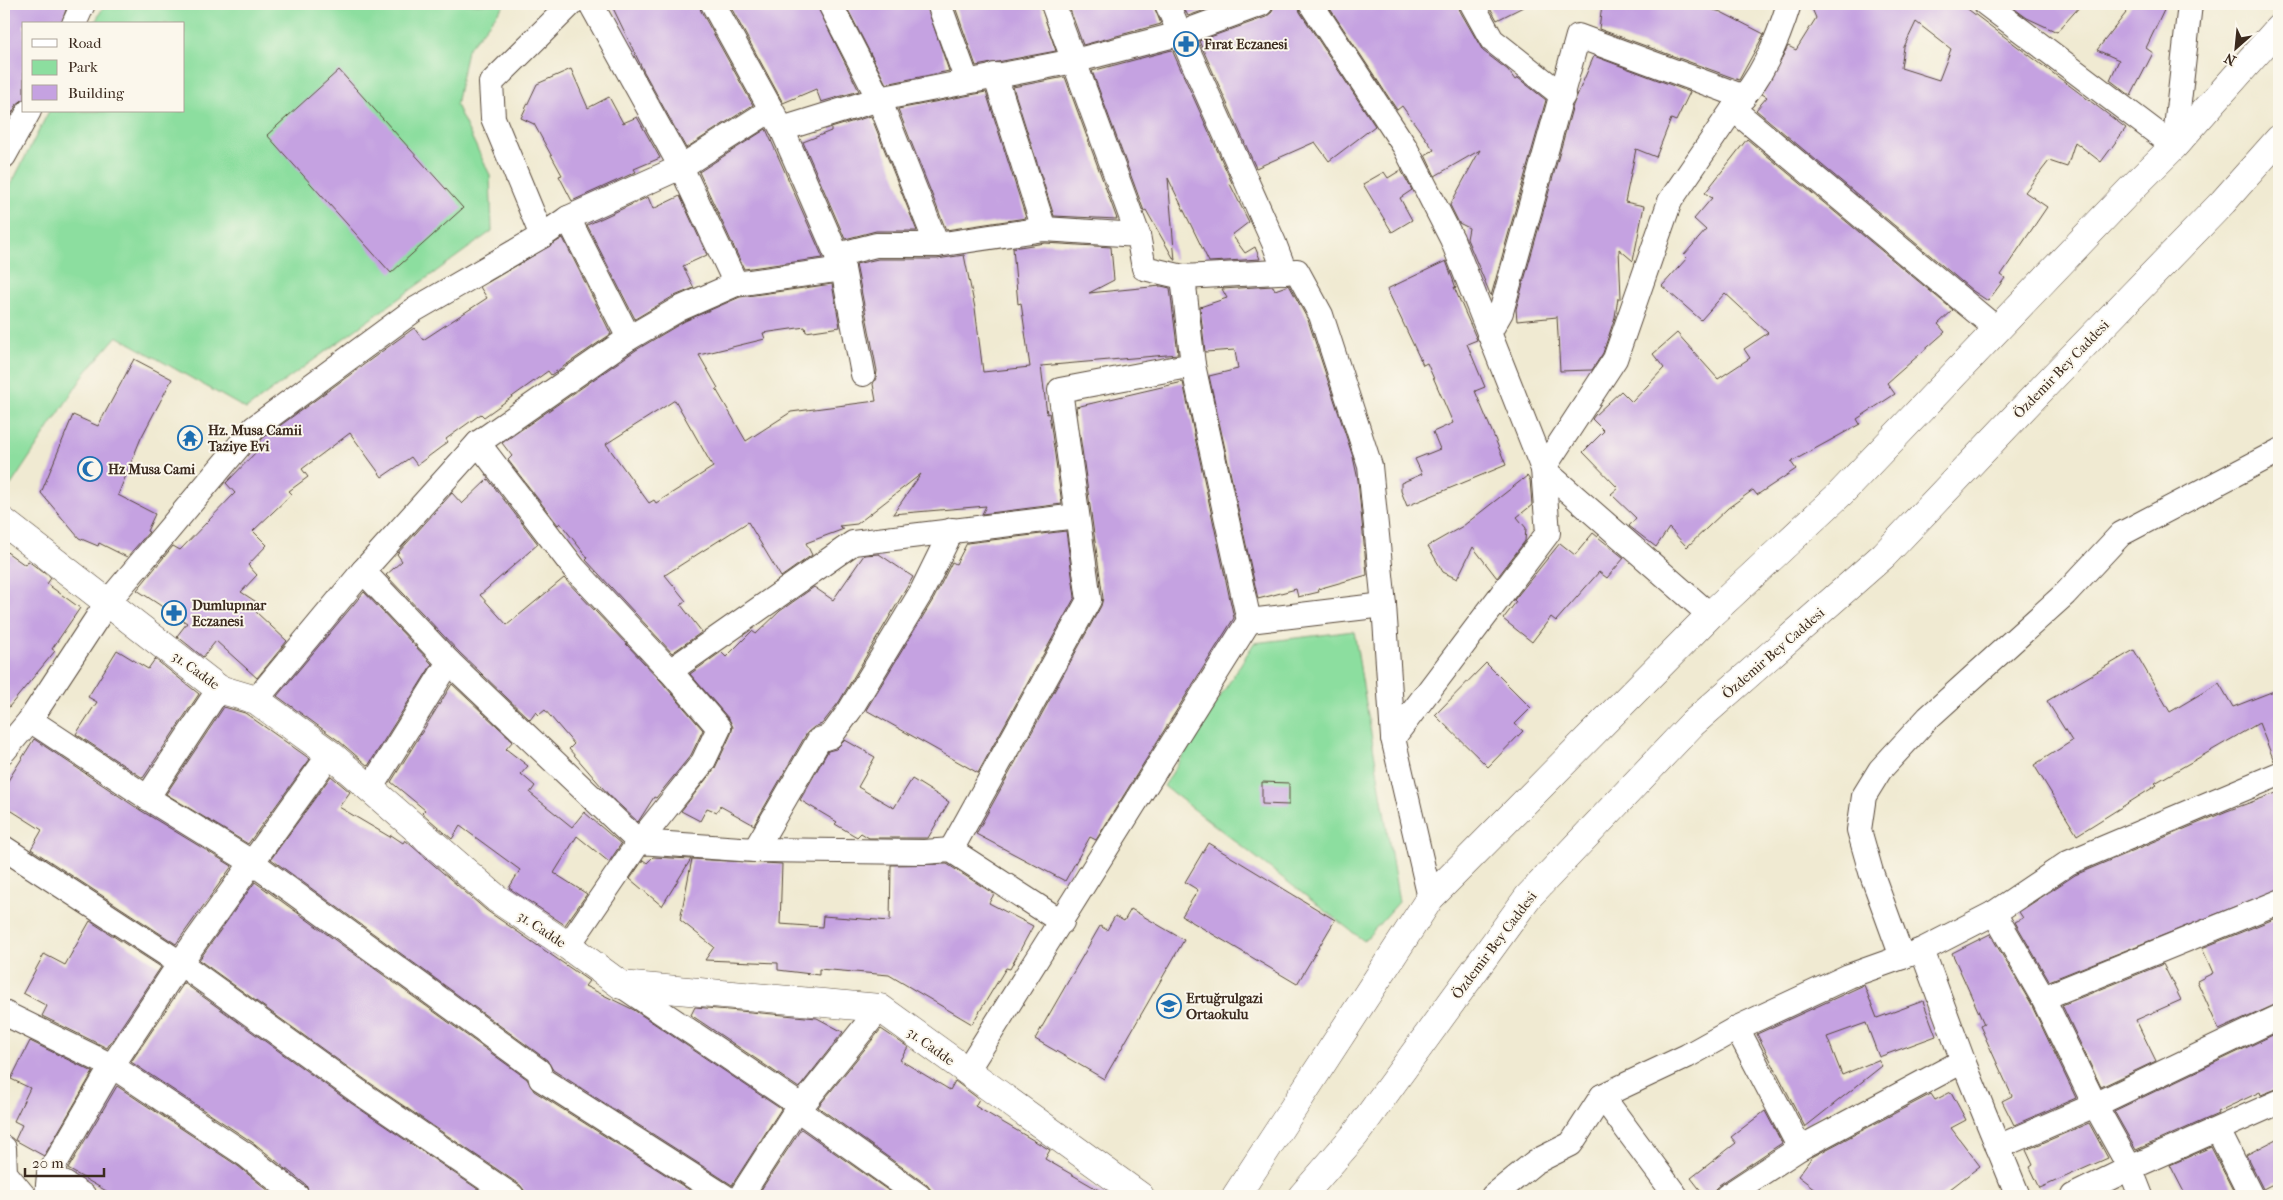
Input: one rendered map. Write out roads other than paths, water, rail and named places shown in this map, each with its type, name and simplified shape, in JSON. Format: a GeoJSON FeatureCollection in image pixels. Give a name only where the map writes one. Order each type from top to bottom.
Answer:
{"type":"FeatureCollection","features":[{"type":"Feature","properties":{"kind":"main road"},"geometry":{"type":"LineString","coordinates":[[1236,1196],[1430,898],[1710,615],[1841,493],[2174,146],[2279,28]]}},
{"type":"Feature","properties":{"kind":"main road","name":"Özdemir Bey Caddesi"},"geometry":{"type":"LineString","coordinates":[[1302,1196],[1355,1135],[1528,897],[1692,724],[1884,555],[2223,202],[2279,140]]}},
{"type":"Feature","properties":{"kind":"main road","name":"31. Cadde"},"geometry":{"type":"LineString","coordinates":[[4,522],[219,689],[256,700],[330,754],[496,898],[622,985]]}},
{"type":"Feature","properties":{"kind":"main road"},"geometry":{"type":"LineString","coordinates":[[622,985],[880,1008]]}},
{"type":"Feature","properties":{"kind":"main road","name":"31. Cadde"},"geometry":{"type":"LineString","coordinates":[[880,1008],[1140,1196]]}},
{"type":"Feature","properties":{"kind":"street"},"geometry":{"type":"LineString","coordinates":[[75,22],[84,4]]}},
{"type":"Feature","properties":{"kind":"street"},"geometry":{"type":"LineString","coordinates":[[542,236],[493,118],[491,83],[571,4]]}},
{"type":"Feature","properties":{"kind":"street"},"geometry":{"type":"LineString","coordinates":[[591,4],[681,166],[736,284]]}},
{"type":"Feature","properties":{"kind":"street"},"geometry":{"type":"LineString","coordinates":[[713,4],[776,120],[840,262],[864,374]]}},
{"type":"Feature","properties":{"kind":"street"},"geometry":{"type":"LineString","coordinates":[[830,4],[879,99],[938,245]]}},
{"type":"Feature","properties":{"kind":"street"},"geometry":{"type":"LineString","coordinates":[[939,4],[967,81]]}},
{"type":"Feature","properties":{"kind":"street"},"geometry":{"type":"LineString","coordinates":[[1053,4],[1138,235],[1144,268],[1183,276],[1296,271],[1321,315],[1370,466],[1384,605],[1393,738],[1430,898]]}},
{"type":"Feature","properties":{"kind":"street"},"geometry":{"type":"LineString","coordinates":[[1166,4],[1274,243],[1285,272]]}},
{"type":"Feature","properties":{"kind":"street"},"geometry":{"type":"LineString","coordinates":[[4,751],[30,720],[107,603],[254,428],[414,310],[542,236],[568,218],[776,120],[1074,61],[1179,34],[1261,4]]}},
{"type":"Feature","properties":{"kind":"street"},"geometry":{"type":"LineString","coordinates":[[1311,4],[1405,147],[1452,239],[1543,469],[1548,533],[1393,738]]}},
{"type":"Feature","properties":{"kind":"street"},"geometry":{"type":"LineString","coordinates":[[1472,4],[1492,40],[1563,96]]}},
{"type":"Feature","properties":{"kind":"street"},"geometry":{"type":"LineString","coordinates":[[1543,469],[1614,359],[1670,201],[1738,103],[1776,44],[1789,4]]}},
{"type":"Feature","properties":{"kind":"street"},"geometry":{"type":"LineString","coordinates":[[1986,4],[2174,146]]}},
{"type":"Feature","properties":{"kind":"street"},"geometry":{"type":"LineString","coordinates":[[2174,146],[2190,4]]}},
{"type":"Feature","properties":{"kind":"street"},"geometry":{"type":"LineString","coordinates":[[1489,333],[1501,312],[1563,96],[1578,36],[1738,103],[1998,330]]}},
{"type":"Feature","properties":{"kind":"street"},"geometry":{"type":"LineString","coordinates":[[996,75],[1044,229]]}},
{"type":"Feature","properties":{"kind":"street"},"geometry":{"type":"LineString","coordinates":[[4,156],[28,112]]}},
{"type":"Feature","properties":{"kind":"street"},"geometry":{"type":"LineString","coordinates":[[568,218],[630,338]]}},
{"type":"Feature","properties":{"kind":"street"},"geometry":{"type":"LineString","coordinates":[[256,700],[363,571],[478,443],[630,338],[678,309],[736,284],[840,262],[876,245],[938,245],[1044,229],[1138,235]]}},
{"type":"Feature","properties":{"kind":"street"},"geometry":{"type":"LineString","coordinates":[[966,1072],[1249,622],[1193,365],[1183,276]]}},
{"type":"Feature","properties":{"kind":"street"},"geometry":{"type":"LineString","coordinates":[[950,850],[1089,600],[1060,390],[1193,365]]}},
{"type":"Feature","properties":{"kind":"street"},"geometry":{"type":"LineString","coordinates":[[478,443],[574,568],[670,671],[719,728],[703,762],[639,842],[568,946]]}},
{"type":"Feature","properties":{"kind":"street"},"geometry":{"type":"LineString","coordinates":[[2018,1196],[1963,1061],[1871,872],[1859,830],[1864,796],[1880,770],[1928,718],[2065,594],[2121,534],[2279,452]]}},
{"type":"Feature","properties":{"kind":"street"},"geometry":{"type":"LineString","coordinates":[[1543,469],[1710,615]]}},
{"type":"Feature","properties":{"kind":"street"},"geometry":{"type":"LineString","coordinates":[[670,671],[853,543],[1077,516]]}},
{"type":"Feature","properties":{"kind":"street"},"geometry":{"type":"LineString","coordinates":[[755,850],[819,740],[831,736],[850,710],[922,591],[952,530]]}},
{"type":"Feature","properties":{"kind":"street"},"geometry":{"type":"LineString","coordinates":[[363,571],[449,662],[639,842],[755,850],[915,852],[950,850],[1062,922]]}},
{"type":"Feature","properties":{"kind":"street"},"geometry":{"type":"LineString","coordinates":[[1249,622],[1384,605]]}},
{"type":"Feature","properties":{"kind":"street"},"geometry":{"type":"LineString","coordinates":[[370,789],[449,662]]}},
{"type":"Feature","properties":{"kind":"street"},"geometry":{"type":"LineString","coordinates":[[147,798],[219,689]]}},
{"type":"Feature","properties":{"kind":"street"},"geometry":{"type":"LineString","coordinates":[[30,720],[147,798],[253,863],[539,1071],[541,1079],[724,1196]]}},
{"type":"Feature","properties":{"kind":"street"},"geometry":{"type":"LineString","coordinates":[[84,1196],[48,1185],[112,1066],[180,963],[330,754]]}},
{"type":"Feature","properties":{"kind":"street"},"geometry":{"type":"LineString","coordinates":[[1493,1196],[1535,1162],[1571,1144],[1602,1096],[1687,1056],[1737,1028],[1849,976],[1912,953],[1994,913],[2068,863],[2279,775]]}},
{"type":"Feature","properties":{"kind":"street"},"geometry":{"type":"LineString","coordinates":[[4,848],[180,963],[358,1092],[512,1196]]}},
{"type":"Feature","properties":{"kind":"street"},"geometry":{"type":"LineString","coordinates":[[2043,998],[2279,902]]}},
{"type":"Feature","properties":{"kind":"street"},"geometry":{"type":"LineString","coordinates":[[1994,913],[2043,998],[2095,1105],[2130,1168],[2141,1196]]}},
{"type":"Feature","properties":{"kind":"street"},"geometry":{"type":"LineString","coordinates":[[622,985],[792,1100],[797,1109],[919,1196]]}},
{"type":"Feature","properties":{"kind":"street"},"geometry":{"type":"LineString","coordinates":[[741,1196],[797,1109],[804,1103],[880,1008]]}},
{"type":"Feature","properties":{"kind":"street"},"geometry":{"type":"LineString","coordinates":[[4,1013],[112,1066],[246,1155],[297,1196]]}},
{"type":"Feature","properties":{"kind":"street"},"geometry":{"type":"LineString","coordinates":[[1998,1147],[2095,1105],[2279,1017]]}},
{"type":"Feature","properties":{"kind":"street"},"geometry":{"type":"LineString","coordinates":[[1737,1028],[1800,1148]]}},
{"type":"Feature","properties":{"kind":"street"},"geometry":{"type":"LineString","coordinates":[[1727,1196],[1800,1148],[1963,1061]]}},
{"type":"Feature","properties":{"kind":"street"},"geometry":{"type":"LineString","coordinates":[[1602,1096],[1676,1196]]}},
{"type":"Feature","properties":{"kind":"street"},"geometry":{"type":"LineString","coordinates":[[2073,1196],[2130,1168],[2279,1102]]}},
{"type":"Feature","properties":{"kind":"street"},"geometry":{"type":"LineString","coordinates":[[2218,1130],[2251,1196]]}},
{"type":"Feature","properties":{"kind":"street"},"geometry":{"type":"LineString","coordinates":[[4,1148],[5,1173],[24,1196]]}},
{"type":"Feature","properties":{"kind":"place","name":"Fırat Eczanesi"},"geometry":{"type":"Point","coordinates":[1186,44]}},
{"type":"Feature","properties":{"kind":"place","name":"Hz. Musa Camii Taziye Evi"},"geometry":{"type":"Point","coordinates":[190,438]}},
{"type":"Feature","properties":{"kind":"place","name":"Hz Musa Cami"},"geometry":{"type":"Point","coordinates":[90,469]}},
{"type":"Feature","properties":{"kind":"place","name":"Dumlupınar Eczanesi"},"geometry":{"type":"Point","coordinates":[174,613]}},
{"type":"Feature","properties":{"kind":"place","name":"Ertuğrulgazi Ortaokulu"},"geometry":{"type":"Point","coordinates":[1169,1006]}}]}
